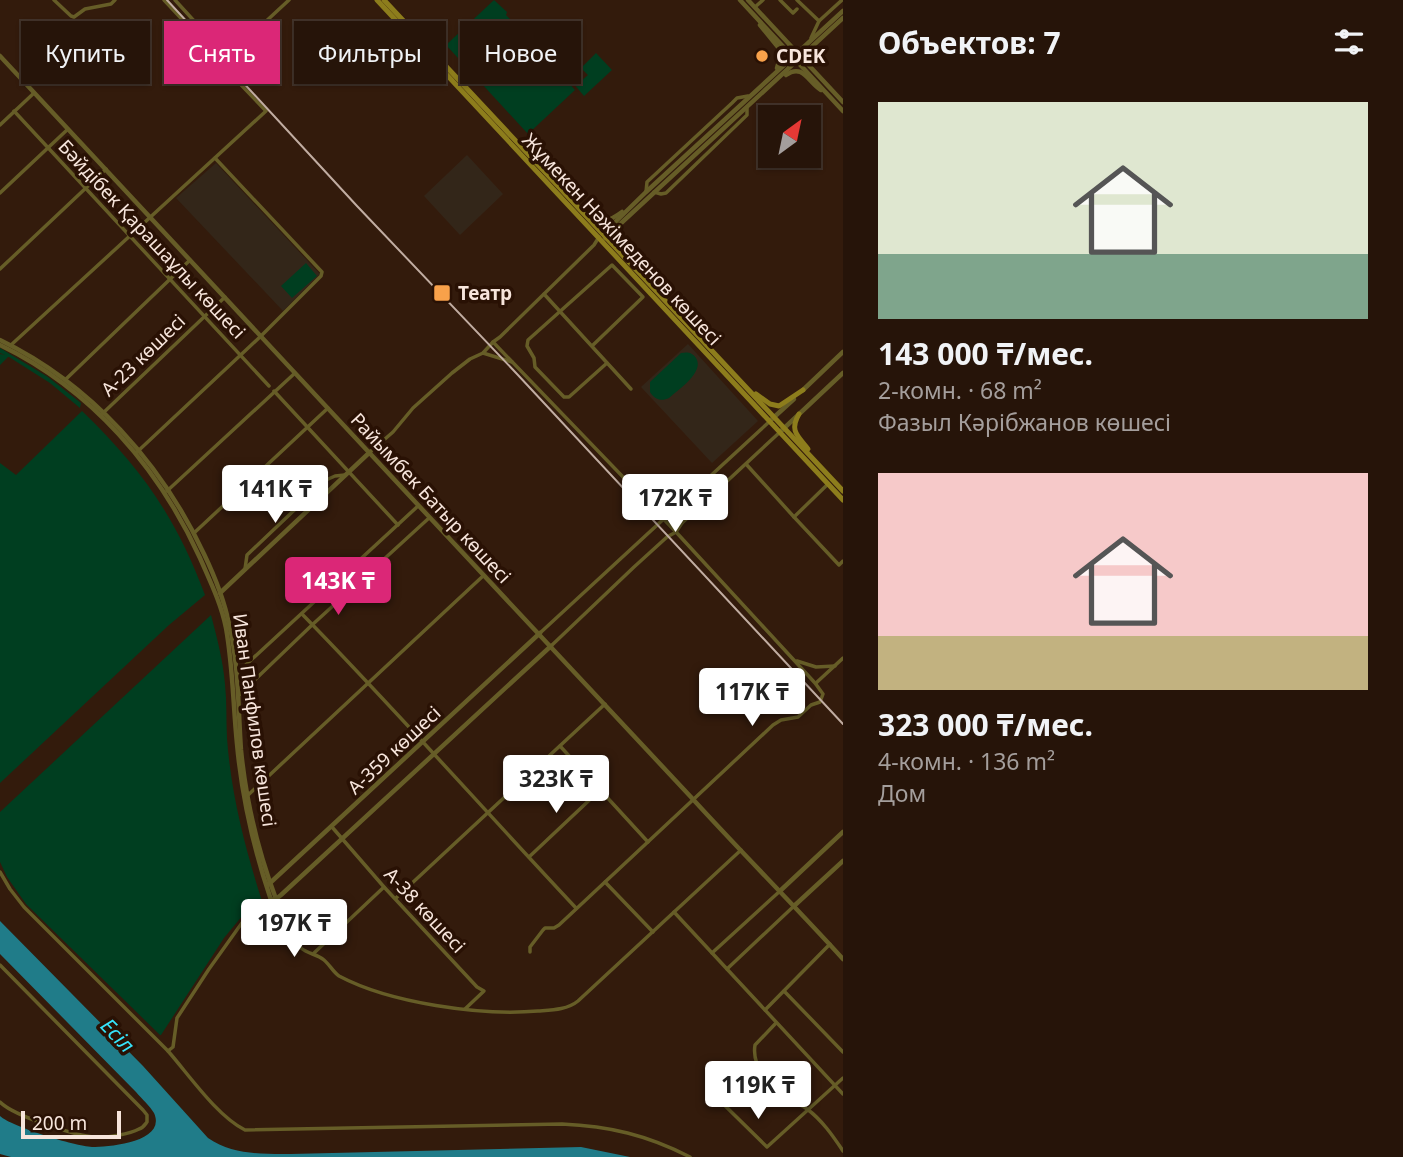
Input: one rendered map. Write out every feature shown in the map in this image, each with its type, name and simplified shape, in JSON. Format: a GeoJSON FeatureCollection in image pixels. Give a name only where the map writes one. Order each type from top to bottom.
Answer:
{"type":"FeatureCollection","features":[{"type":"Feature","properties":{"kind":"main road","name":"Жұмекен Нәжімеденов көшесі"},"geometry":{"type":"LineString","coordinates":[[377,0],[772,419],[843,500]]}},
{"type":"Feature","properties":{"kind":"main road","name":"Жұмекен Нәжімеденов көшесі"},"geometry":{"type":"LineString","coordinates":[[384,0],[772,419]]}},
{"type":"Feature","properties":{"kind":"main road"},"geometry":{"type":"LineString","coordinates":[[746,388],[775,406],[803,390]]}},
{"type":"Feature","properties":{"kind":"main road"},"geometry":{"type":"LineString","coordinates":[[799,414],[794,424],[795,432],[815,461]]}},
{"type":"Feature","properties":{"kind":"main road","name":"Жұмекен Нәжімеденов көшесі"},"geometry":{"type":"LineString","coordinates":[[782,430],[843,491]]}},
{"type":"Feature","properties":{"kind":"street"},"geometry":{"type":"LineString","coordinates":[[54,0],[74,17],[85,9],[111,4],[115,0]]}},
{"type":"Feature","properties":{"kind":"street"},"geometry":{"type":"LineString","coordinates":[[164,0],[184,21]]}},
{"type":"Feature","properties":{"kind":"street"},"geometry":{"type":"LineString","coordinates":[[175,0],[194,21]]}},
{"type":"Feature","properties":{"kind":"street"},"geometry":{"type":"LineString","coordinates":[[266,21],[289,0]]}},
{"type":"Feature","properties":{"kind":"street"},"geometry":{"type":"LineString","coordinates":[[740,0],[843,102]]}},
{"type":"Feature","properties":{"kind":"street"},"geometry":{"type":"LineString","coordinates":[[763,0],[752,3],[843,111]]}},
{"type":"Feature","properties":{"kind":"street"},"geometry":{"type":"LineString","coordinates":[[780,0],[793,13],[797,9]]}},
{"type":"Feature","properties":{"kind":"street"},"geometry":{"type":"LineString","coordinates":[[797,0],[818,21]]}},
{"type":"Feature","properties":{"kind":"street"},"geometry":{"type":"LineString","coordinates":[[810,41],[818,21],[842,0]]}},
{"type":"Feature","properties":{"kind":"street"},"geometry":{"type":"LineString","coordinates":[[219,594],[393,432],[413,408],[452,373],[483,353],[594,245],[747,107],[810,41],[843,11]]}},
{"type":"Feature","properties":{"kind":"street"},"geometry":{"type":"LineString","coordinates":[[602,238],[646,192],[751,96],[778,67],[781,54],[757,18]]}},
{"type":"Feature","properties":{"kind":"street"},"geometry":{"type":"LineString","coordinates":[[768,79],[843,18]]}},
{"type":"Feature","properties":{"kind":"street","name":"Райымбек Батыр көшесі"},"geometry":{"type":"LineString","coordinates":[[0,55],[843,959]]}},
{"type":"Feature","properties":{"kind":"street"},"geometry":{"type":"LineString","coordinates":[[765,90],[773,87],[789,72],[796,71],[803,73],[816,87],[827,93]]}},
{"type":"Feature","properties":{"kind":"street"},"geometry":{"type":"LineString","coordinates":[[11,345],[266,111],[240,84]]}},
{"type":"Feature","properties":{"kind":"street"},"geometry":{"type":"LineString","coordinates":[[0,125],[34,93]]}},
{"type":"Feature","properties":{"kind":"street","name":"Бәйдібек Қарашаұлы көшесі"},"geometry":{"type":"LineString","coordinates":[[14,111],[269,386]]}},
{"type":"Feature","properties":{"kind":"street"},"geometry":{"type":"LineString","coordinates":[[0,193],[68,129]]}},
{"type":"Feature","properties":{"kind":"street"},"geometry":{"type":"LineString","coordinates":[[137,452],[321,276],[322,272],[215,158]]}},
{"type":"Feature","properties":{"kind":"street"},"geometry":{"type":"LineString","coordinates":[[0,269],[106,169]]}},
{"type":"Feature","properties":{"kind":"street"},"geometry":{"type":"LineString","coordinates":[[570,200],[590,218],[606,221],[640,198]]}},
{"type":"Feature","properties":{"kind":"street"},"geometry":{"type":"LineString","coordinates":[[64,382],[190,260]]}},
{"type":"Feature","properties":{"kind":"street"},"geometry":{"type":"LineString","coordinates":[[592,346],[643,297],[611,265],[528,340],[527,346],[534,358],[535,368],[564,397],[569,397],[607,363]]}},
{"type":"Feature","properties":{"kind":"street"},"geometry":{"type":"LineString","coordinates":[[544,294],[631,389]]}},
{"type":"Feature","properties":{"kind":"street","name":"А-23 көшесі"},"geometry":{"type":"LineString","coordinates":[[102,414],[225,297]]}},
{"type":"Feature","properties":{"kind":"street","name":"Иван Панфилов көшесі"},"geometry":{"type":"LineString","coordinates":[[0,342],[11,345],[64,382],[102,414],[137,452],[167,491],[192,535],[219,594],[229,624],[235,675],[236,744],[250,827],[274,900]]}},
{"type":"Feature","properties":{"kind":"street","name":"Иван Панфилов көшесі"},"geometry":{"type":"LineString","coordinates":[[0,342],[64,382]]}},
{"type":"Feature","properties":{"kind":"street"},"geometry":{"type":"LineString","coordinates":[[493,342],[676,532],[824,694],[820,702],[811,705],[798,717],[786,718],[773,725],[559,925],[545,928],[530,947],[530,952]]}},
{"type":"Feature","properties":{"kind":"street"},"geometry":{"type":"LineString","coordinates":[[540,633],[843,352]]}},
{"type":"Feature","properties":{"kind":"street"},"geometry":{"type":"LineString","coordinates":[[483,353],[513,363]]}},
{"type":"Feature","properties":{"kind":"street"},"geometry":{"type":"LineString","coordinates":[[167,491],[295,373]]}},
{"type":"Feature","properties":{"kind":"street"},"geometry":{"type":"LineString","coordinates":[[168,1051],[173,1047],[177,1018],[244,920],[252,912],[274,900],[342,839],[634,567],[676,532],[682,523],[843,373]]}},
{"type":"Feature","properties":{"kind":"street"},"geometry":{"type":"LineString","coordinates":[[274,391],[348,474],[398,524]]}},
{"type":"Feature","properties":{"kind":"street"},"geometry":{"type":"LineString","coordinates":[[192,535],[328,408]]}},
{"type":"Feature","properties":{"kind":"street"},"geometry":{"type":"LineString","coordinates":[[746,464],[839,565],[843,561]]}},
{"type":"Feature","properties":{"kind":"street"},"geometry":{"type":"LineString","coordinates":[[244,571],[247,555],[327,480],[348,474]]}},
{"type":"Feature","properties":{"kind":"street"},"geometry":{"type":"LineString","coordinates":[[794,517],[828,485]]}},
{"type":"Feature","properties":{"kind":"street"},"geometry":{"type":"LineString","coordinates":[[235,675],[418,506]]}},
{"type":"Feature","properties":{"kind":"street"},"geometry":{"type":"LineString","coordinates":[[670,512],[682,523]]}},
{"type":"Feature","properties":{"kind":"street"},"geometry":{"type":"LineString","coordinates":[[236,697],[429,518]]}},
{"type":"Feature","properties":{"kind":"street"},"geometry":{"type":"LineString","coordinates":[[246,797],[484,575]]}},
{"type":"Feature","properties":{"kind":"street"},"geometry":{"type":"LineString","coordinates":[[302,614],[435,753],[576,908]]}},
{"type":"Feature","properties":{"kind":"street","name":"А-359 көшесі"},"geometry":{"type":"LineString","coordinates":[[268,883],[540,633]]}},
{"type":"Feature","properties":{"kind":"street"},"geometry":{"type":"LineString","coordinates":[[792,658],[816,667],[835,666]]}},
{"type":"Feature","properties":{"kind":"street"},"geometry":{"type":"LineString","coordinates":[[815,683],[843,659]]}},
{"type":"Feature","properties":{"kind":"street"},"geometry":{"type":"LineString","coordinates":[[396,898],[605,704]]}},
{"type":"Feature","properties":{"kind":"street"},"geometry":{"type":"LineString","coordinates":[[559,747],[648,842]]}},
{"type":"Feature","properties":{"kind":"street"},"geometry":{"type":"LineString","coordinates":[[529,858],[599,791]]}},
{"type":"Feature","properties":{"kind":"street","name":"А-38 көшесі"},"geometry":{"type":"LineString","coordinates":[[332,827],[384,887],[477,987],[484,991],[465,1009]]}},
{"type":"Feature","properties":{"kind":"street"},"geometry":{"type":"LineString","coordinates":[[712,953],[843,832]]}},
{"type":"Feature","properties":{"kind":"street"},"geometry":{"type":"LineString","coordinates":[[274,900],[277,919],[302,949],[322,958],[336,974],[394,996],[465,1009],[525,1012],[575,1004],[741,850]]}},
{"type":"Feature","properties":{"kind":"street"},"geometry":{"type":"LineString","coordinates":[[727,969],[841,863],[843,871]]}},
{"type":"Feature","properties":{"kind":"street"},"geometry":{"type":"LineString","coordinates":[[0,872],[24,908],[168,1051],[221,1112],[245,1130],[588,1125],[613,1129],[665,1144],[690,1157]]}},
{"type":"Feature","properties":{"kind":"street"},"geometry":{"type":"LineString","coordinates":[[605,882],[653,932]]}},
{"type":"Feature","properties":{"kind":"street"},"geometry":{"type":"LineString","coordinates":[[314,953],[384,887]]}},
{"type":"Feature","properties":{"kind":"street"},"geometry":{"type":"LineString","coordinates":[[674,912],[843,1094]]}},
{"type":"Feature","properties":{"kind":"street"},"geometry":{"type":"LineString","coordinates":[[261,937],[277,919]]}},
{"type":"Feature","properties":{"kind":"street"},"geometry":{"type":"LineString","coordinates":[[765,1010],[830,944]]}},
{"type":"Feature","properties":{"kind":"street"},"geometry":{"type":"LineString","coordinates":[[0,965],[143,1110],[147,1115],[147,1122],[141,1129],[96,1137],[22,1116],[0,1102]]}},
{"type":"Feature","properties":{"kind":"street"},"geometry":{"type":"LineString","coordinates":[[785,991],[843,1052]]}},
{"type":"Feature","properties":{"kind":"street"},"geometry":{"type":"LineString","coordinates":[[776,1023],[755,1045],[755,1056],[760,1070],[769,1083],[807,1110],[834,1137],[843,1151]]}},
{"type":"Feature","properties":{"kind":"street"},"geometry":{"type":"LineString","coordinates":[[709,1090],[767,1147],[843,1078]]}},
{"type":"Feature","properties":{"kind":"shaded area"},"geometry":{"type":"Polygon","coordinates":[[[467,155],[503,194],[460,235],[424,196],[467,155]]]}},
{"type":"Feature","properties":{"kind":"shaded area"},"geometry":{"type":"Polygon","coordinates":[[[216,163],[320,274],[283,311],[176,198],[216,163]]]}},
{"type":"Feature","properties":{"kind":"shaded area"},"geometry":{"type":"Polygon","coordinates":[[[688,344],[758,421],[712,463],[641,387],[688,344]]]}},
{"type":"Feature","properties":{"kind":"green space"},"geometry":{"type":"Polygon","coordinates":[[[494,0],[507,12],[506,15],[512,21],[472,21],[494,0]]]}},
{"type":"Feature","properties":{"kind":"green space"},"geometry":{"type":"Polygon","coordinates":[[[460,32],[460,60],[446,45],[460,32]]]}},
{"type":"Feature","properties":{"kind":"green space"},"geometry":{"type":"Polygon","coordinates":[[[596,53],[612,70],[584,96],[574,84],[581,84],[588,75],[581,68],[596,53]]]}},
{"type":"Feature","properties":{"kind":"green space"},"geometry":{"type":"Polygon","coordinates":[[[482,84],[570,84],[575,90],[528,134],[482,84]]]}},
{"type":"Feature","properties":{"kind":"green space"},"geometry":{"type":"Polygon","coordinates":[[[306,263],[317,276],[292,298],[281,286],[306,263]]]}},
{"type":"Feature","properties":{"kind":"green space"},"geometry":{"type":"Polygon","coordinates":[[[0,348],[48,377],[81,403],[80,408],[50,383],[9,357],[0,365],[0,354],[5,355],[0,353],[0,348]]]}},
{"type":"Feature","properties":{"kind":"green space"},"geometry":{"type":"Polygon","coordinates":[[[681,353],[689,353],[696,358],[698,363],[694,375],[669,398],[656,398],[650,392],[650,382],[681,353]]]}},
{"type":"Feature","properties":{"kind":"green space"},"geometry":{"type":"Polygon","coordinates":[[[82,411],[122,453],[155,495],[182,541],[205,595],[169,625],[0,783],[0,463],[16,475],[82,411]]]}},
{"type":"Feature","properties":{"kind":"green space"},"geometry":{"type":"Polygon","coordinates":[[[211,615],[224,675],[227,738],[235,800],[262,901],[243,915],[224,938],[160,1035],[26,904],[0,862],[0,812],[211,615]]]}},
{"type":"Feature","properties":{"kind":"water"},"geometry":{"type":"Polygon","coordinates":[[[0,921],[143,1066],[208,1138],[227,1148],[291,1154],[581,1147],[630,1157],[11,1157],[0,1154],[0,1116],[44,1135],[92,1147],[123,1144],[145,1137],[156,1123],[154,1113],[146,1102],[0,954],[0,921]]]}},
{"type":"Feature","properties":{"kind":"tram line"},"geometry":{"type":"LineString","coordinates":[[167,0],[843,724]]}},
{"type":"Feature","properties":{"kind":"place","name":"CDEK"},"geometry":{"type":"Point","coordinates":[762,56]}},
{"type":"Feature","properties":{"kind":"place","name":"Театр"},"geometry":{"type":"Point","coordinates":[442,293]}},
{"type":"Feature","properties":{"kind":"water label","name":"Есіл"},"geometry":{"type":"Point","coordinates":[118,1035]}}]}
